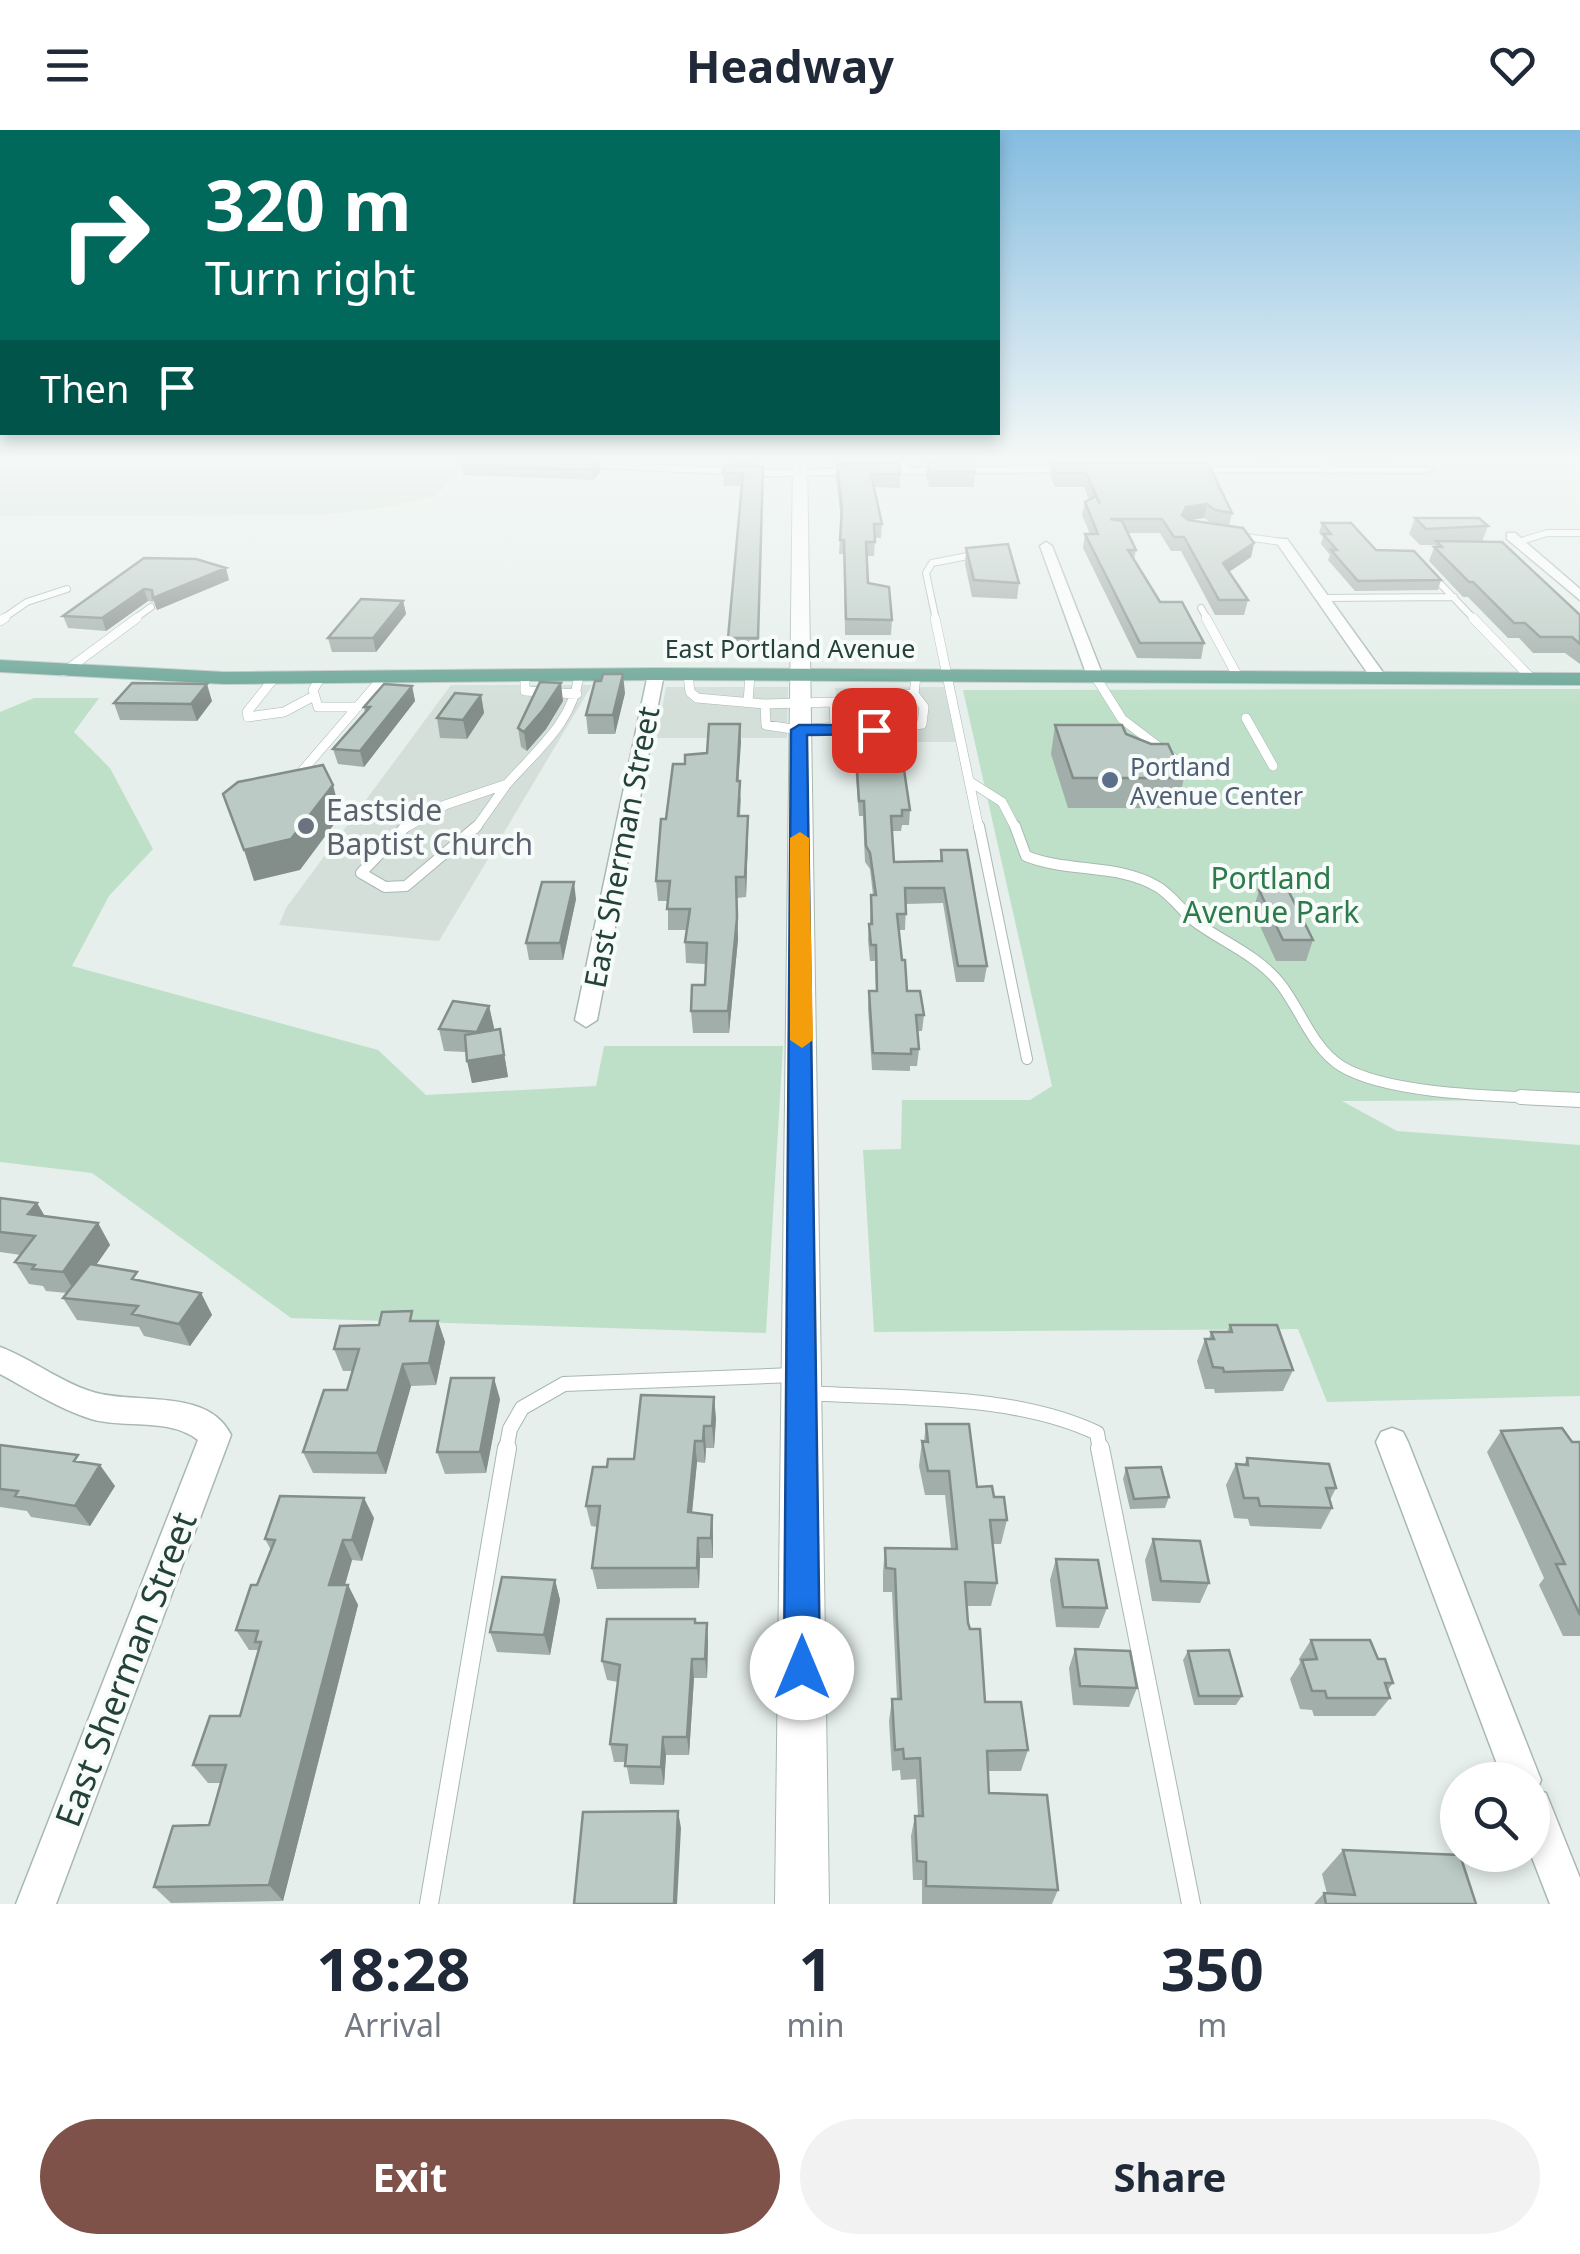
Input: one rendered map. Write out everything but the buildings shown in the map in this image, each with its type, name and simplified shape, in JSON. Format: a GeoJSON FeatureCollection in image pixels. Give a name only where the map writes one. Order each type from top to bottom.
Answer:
{"type":"FeatureCollection","features":[{"type":"Feature","properties":{"kind":"main road","name":"East Portland Avenue"},"geometry":{"type":"LineString","coordinates":[[0,666],[64,672],[275,677],[318,687],[384,676],[524,675],[578,684],[656,674],[750,675],[790,703],[864,686],[915,685],[948,676],[1580,678]]}},
{"type":"Feature","properties":{"kind":"street"},"geometry":{"type":"LineString","coordinates":[[797,541],[790,703],[802,1384],[802,1904]]}},
{"type":"Feature","properties":{"kind":"street"},"geometry":{"type":"LineString","coordinates":[[1282,542],[1379,678]]}},
{"type":"Feature","properties":{"kind":"street"},"geometry":{"type":"LineString","coordinates":[[1516,544],[1580,596]]}},
{"type":"Feature","properties":{"kind":"street"},"geometry":{"type":"LineString","coordinates":[[1046,546],[1095,676]]}},
{"type":"Feature","properties":{"kind":"street","name":"East Sherman Street"},"geometry":{"type":"LineString","coordinates":[[586,1020],[656,674]]}},
{"type":"Feature","properties":{"kind":"street","name":"East Sherman Street"},"geometry":{"type":"LineString","coordinates":[[0,1360],[94,1406],[204,1423],[215,1435],[36,1904]]}},
{"type":"Feature","properties":{"kind":"street"},"geometry":{"type":"LineString","coordinates":[[1392,1442],[1515,1762]]}},
{"type":"Feature","properties":{"kind":"street"},"geometry":{"type":"LineString","coordinates":[[1550,1853],[1570,1904]]}},
{"type":"Feature","properties":{"kind":"lane"},"geometry":{"type":"LineString","coordinates":[[1273,541],[1282,542]]}},
{"type":"Feature","properties":{"kind":"lane"},"geometry":{"type":"LineString","coordinates":[[1516,544],[1526,541]]}},
{"type":"Feature","properties":{"kind":"lane"},"geometry":{"type":"LineString","coordinates":[[973,555],[936,562],[926,570],[1027,1059]]}},
{"type":"Feature","properties":{"kind":"lane"},"geometry":{"type":"LineString","coordinates":[[1417,559],[1531,678]]}},
{"type":"Feature","properties":{"kind":"lane"},"geometry":{"type":"LineString","coordinates":[[0,621],[27,602],[67,589]]}},
{"type":"Feature","properties":{"kind":"lane"},"geometry":{"type":"LineString","coordinates":[[1321,598],[1454,597]]}},
{"type":"Feature","properties":{"kind":"lane"},"geometry":{"type":"LineString","coordinates":[[64,672],[151,606]]}},
{"type":"Feature","properties":{"kind":"lane"},"geometry":{"type":"LineString","coordinates":[[1201,608],[1238,677]]}},
{"type":"Feature","properties":{"kind":"lane"},"geometry":{"type":"LineString","coordinates":[[688,674],[690,692],[697,698],[748,702],[834,702],[864,686]]}},
{"type":"Feature","properties":{"kind":"lane"},"geometry":{"type":"LineString","coordinates":[[748,702],[750,675]]}},
{"type":"Feature","properties":{"kind":"lane"},"geometry":{"type":"LineString","coordinates":[[285,791],[384,676]]}},
{"type":"Feature","properties":{"kind":"lane"},"geometry":{"type":"LineString","coordinates":[[1095,676],[1105,700],[1126,726],[1184,766]]}},
{"type":"Feature","properties":{"kind":"lane"},"geometry":{"type":"LineString","coordinates":[[275,677],[247,712],[248,717],[284,712],[318,687]]}},
{"type":"Feature","properties":{"kind":"lane"},"geometry":{"type":"LineString","coordinates":[[510,783],[443,803],[399,828],[378,847],[362,873],[384,887],[406,886],[476,828],[493,800],[510,783],[563,721],[578,684]]}},
{"type":"Feature","properties":{"kind":"lane"},"geometry":{"type":"LineString","coordinates":[[790,703],[835,727],[887,730],[922,724],[924,707],[915,685]]}},
{"type":"Feature","properties":{"kind":"lane"},"geometry":{"type":"LineString","coordinates":[[318,687],[318,707],[358,706]]}},
{"type":"Feature","properties":{"kind":"lane"},"geometry":{"type":"LineString","coordinates":[[834,702],[835,727]]}},
{"type":"Feature","properties":{"kind":"lane"},"geometry":{"type":"LineString","coordinates":[[1246,718],[1273,766]]}},
{"type":"Feature","properties":{"kind":"lane"},"geometry":{"type":"LineString","coordinates":[[972,783],[989,788],[1003,799],[1026,856],[1046,865],[1108,869],[1140,878],[1161,888],[1202,927],[1230,940],[1274,975],[1325,1051],[1360,1076],[1488,1094],[1580,1100]]}},
{"type":"Feature","properties":{"kind":"lane"},"geometry":{"type":"LineString","coordinates":[[429,1904],[510,1429],[522,1408],[564,1384],[802,1384],[1059,1415],[1098,1433],[1191,1904]]}},
{"type":"Feature","properties":{"kind":"shaded area"},"geometry":{"type":"Polygon","coordinates":[[[451,685],[592,685],[439,941],[279,925],[286,908],[451,685]]]}},
{"type":"Feature","properties":{"kind":"shaded area"},"geometry":{"type":"Polygon","coordinates":[[[666,687],[788,687],[787,738],[657,738],[666,687]]]}},
{"type":"Feature","properties":{"kind":"shaded area"},"geometry":{"type":"Polygon","coordinates":[[[944,687],[956,742],[842,742],[835,688],[944,687]]]}},
{"type":"Feature","properties":{"kind":"green space","name":"Portland Avenue Park"},"geometry":{"type":"Polygon","coordinates":[[[1580,689],[1580,1100],[1342,1101],[1397,1131],[1580,1145],[1580,1396],[1327,1402],[1298,1329],[874,1332],[863,1150],[901,1149],[902,1100],[1030,1100],[1052,1086],[963,690],[1580,689]]]}},
{"type":"Feature","properties":{"kind":"green space"},"geometry":{"type":"Polygon","coordinates":[[[34,698],[99,698],[74,732],[110,768],[153,849],[109,896],[72,966],[378,1050],[426,1095],[596,1086],[604,1046],[783,1046],[766,1333],[291,1318],[92,1173],[0,1162],[0,712],[34,698]]]}},
{"type":"Feature","properties":{"kind":"slow traffic"},"geometry":{"type":"LineString","coordinates":[[800,838],[802,1040]]}},
{"type":"Feature","properties":{"kind":"place","name":"Portland Avenue Center"},"geometry":{"type":"Point","coordinates":[1110,780]}},
{"type":"Feature","properties":{"kind":"place","name":"Eastside Baptist Church"},"geometry":{"type":"Point","coordinates":[306,826]}},
{"type":"Feature","properties":{"kind":"route"},"geometry":{"type":"LineString","coordinates":[[802,1668],[799,730],[874,730]]}}]}
